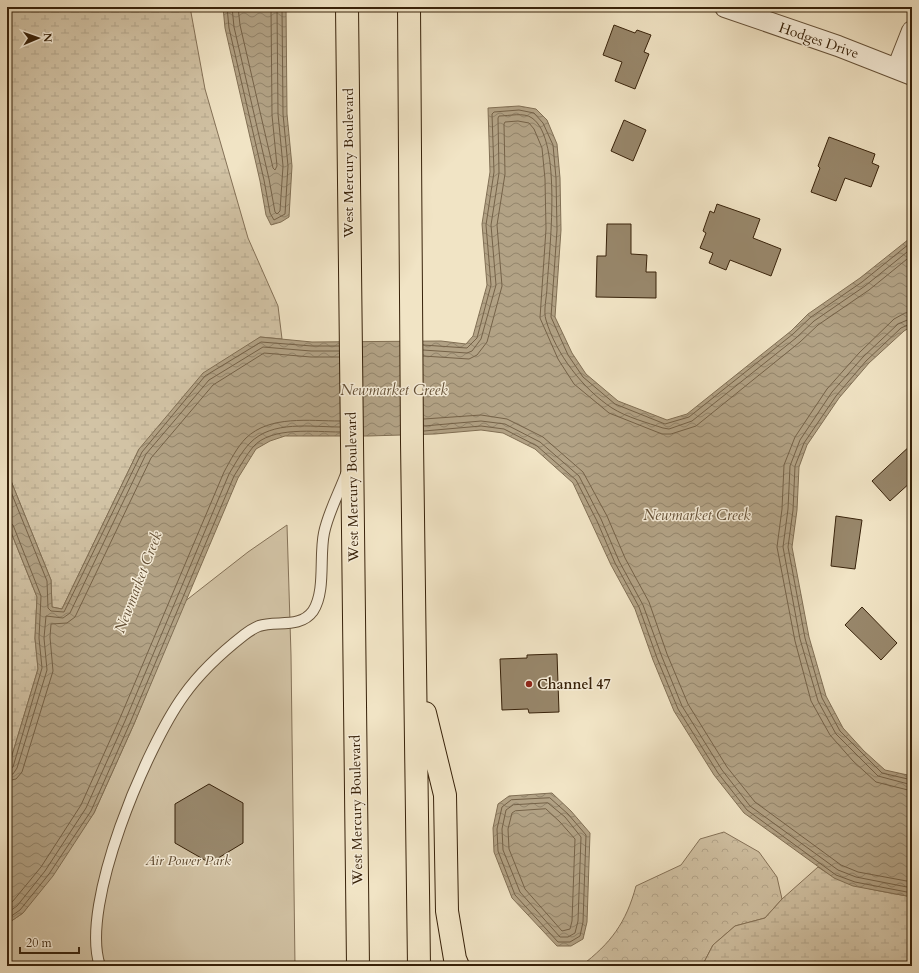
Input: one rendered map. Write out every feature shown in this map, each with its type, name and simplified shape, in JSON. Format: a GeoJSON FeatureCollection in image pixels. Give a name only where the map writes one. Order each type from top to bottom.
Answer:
{"type":"FeatureCollection","features":[{"type":"Feature","properties":{"kind":"main road","name":"West Mercury Boulevard"},"geometry":{"type":"LineString","coordinates":[[347,7],[358,966]]}},
{"type":"Feature","properties":{"kind":"main road"},"geometry":{"type":"LineString","coordinates":[[409,7],[412,442],[419,966]]}},
{"type":"Feature","properties":{"kind":"main road"},"geometry":{"type":"LineString","coordinates":[[416,675],[445,795],[447,911],[455,959],[458,966]]}},
{"type":"Feature","properties":{"kind":"street","name":"Hodges Drive"},"geometry":{"type":"LineString","coordinates":[[725,7],[838,46],[904,72]]}},
{"type":"Feature","properties":{"kind":"street"},"geometry":{"type":"LineString","coordinates":[[904,72],[912,31]]}},
{"type":"Feature","properties":{"kind":"lane"},"geometry":{"type":"LineString","coordinates":[[100,966],[95,937],[97,917],[106,875],[118,834],[140,775],[163,730],[184,696],[200,674],[219,655],[246,633],[259,626],[273,623],[289,624],[301,619],[312,611],[318,597],[324,534],[351,451]]}},
{"type":"Feature","properties":{"kind":"green space"},"geometry":{"type":"Polygon","coordinates":[[[7,7],[190,7],[205,89],[248,238],[278,306],[282,339],[260,337],[139,449],[62,609],[52,607],[51,580],[7,471],[7,7]]]}},
{"type":"Feature","properties":{"kind":"green space"},"geometry":{"type":"Polygon","coordinates":[[[7,522],[37,597],[35,638],[38,669],[7,772],[7,522]]]}},
{"type":"Feature","properties":{"kind":"green space","name":"Air Power Park"},"geometry":{"type":"Polygon","coordinates":[[[287,525],[291,655],[295,966],[7,966],[7,924],[23,913],[94,813],[134,724],[184,602],[248,552],[287,525]]]}},
{"type":"Feature","properties":{"kind":"green space"},"geometry":{"type":"Polygon","coordinates":[[[724,832],[759,852],[777,877],[782,899],[765,918],[735,926],[713,945],[702,966],[581,966],[601,949],[616,931],[627,911],[636,886],[681,865],[700,839],[724,832]]]}},
{"type":"Feature","properties":{"kind":"green space"},"geometry":{"type":"Polygon","coordinates":[[[818,867],[840,880],[852,884],[912,897],[912,966],[702,966],[713,945],[735,926],[765,918],[782,899],[818,867]]]}},
{"type":"Feature","properties":{"kind":"water"},"geometry":{"type":"Polygon","coordinates":[[[223,7],[286,7],[287,114],[292,166],[289,217],[281,222],[271,225],[266,215],[260,181],[225,28],[223,7]]]}},
{"type":"Feature","properties":{"kind":"water","name":"Newmarket Creek"},"geometry":{"type":"Polygon","coordinates":[[[519,106],[536,109],[547,120],[557,144],[560,178],[561,230],[555,317],[572,353],[586,374],[618,401],[667,420],[687,414],[791,331],[808,314],[860,278],[909,239],[912,240],[912,326],[904,331],[869,363],[839,398],[807,445],[799,467],[797,510],[792,547],[809,637],[826,696],[843,728],[864,751],[885,770],[912,776],[912,897],[853,886],[834,878],[744,813],[714,775],[674,711],[653,660],[635,609],[611,565],[573,483],[535,449],[503,433],[481,430],[435,434],[285,436],[270,441],[256,449],[238,478],[134,724],[94,813],[53,876],[23,913],[7,924],[7,772],[38,669],[35,638],[37,597],[7,522],[7,471],[51,580],[52,607],[62,609],[139,449],[203,373],[260,337],[312,342],[441,341],[466,344],[473,336],[487,285],[482,224],[490,172],[488,108],[519,106]]]}},
{"type":"Feature","properties":{"kind":"water"},"geometry":{"type":"Polygon","coordinates":[[[552,793],[571,811],[590,833],[587,922],[583,939],[571,946],[557,946],[512,898],[494,852],[493,828],[498,804],[509,796],[552,793]]]}},
{"type":"Feature","properties":{"kind":"building"},"geometry":{"type":"Polygon","coordinates":[[[614,25],[635,33],[637,30],[651,35],[644,52],[649,54],[635,89],[615,81],[622,62],[603,55],[614,25]]]}},
{"type":"Feature","properties":{"kind":"building"},"geometry":{"type":"Polygon","coordinates":[[[624,120],[646,130],[633,161],[611,151],[624,120]]]}},
{"type":"Feature","properties":{"kind":"building"},"geometry":{"type":"Polygon","coordinates":[[[829,137],[875,154],[872,163],[879,166],[871,187],[845,178],[836,201],[811,192],[820,168],[818,166],[829,137]]]}},
{"type":"Feature","properties":{"kind":"building"},"geometry":{"type":"Polygon","coordinates":[[[717,204],[760,219],[753,238],[781,249],[771,276],[730,260],[726,270],[709,263],[713,253],[700,248],[706,233],[703,231],[710,211],[714,213],[717,204]]]}},
{"type":"Feature","properties":{"kind":"building"},"geometry":{"type":"Polygon","coordinates":[[[607,224],[631,224],[631,254],[647,255],[646,272],[656,272],[656,298],[596,297],[597,256],[606,256],[607,224]]]}},
{"type":"Feature","properties":{"kind":"building"},"geometry":{"type":"Polygon","coordinates":[[[912,444],[912,481],[890,501],[872,481],[912,444]]]}},
{"type":"Feature","properties":{"kind":"building"},"geometry":{"type":"Polygon","coordinates":[[[836,516],[862,520],[855,569],[831,566],[836,516]]]}},
{"type":"Feature","properties":{"kind":"building"},"geometry":{"type":"Polygon","coordinates":[[[862,607],[897,643],[881,660],[845,625],[862,607]]]}},
{"type":"Feature","properties":{"kind":"building","name":"Channel 47"},"geometry":{"type":"Polygon","coordinates":[[[557,654],[559,712],[529,713],[528,709],[502,710],[500,659],[527,658],[527,655],[557,654]]]}},
{"type":"Feature","properties":{"kind":"building","name":"Air Power Park"},"geometry":{"type":"Polygon","coordinates":[[[209,784],[243,803],[243,843],[210,863],[175,843],[175,804],[209,784]]]}},
{"type":"Feature","properties":{"kind":"place","name":"Channel 47"},"geometry":{"type":"Point","coordinates":[529,684]}}]}
